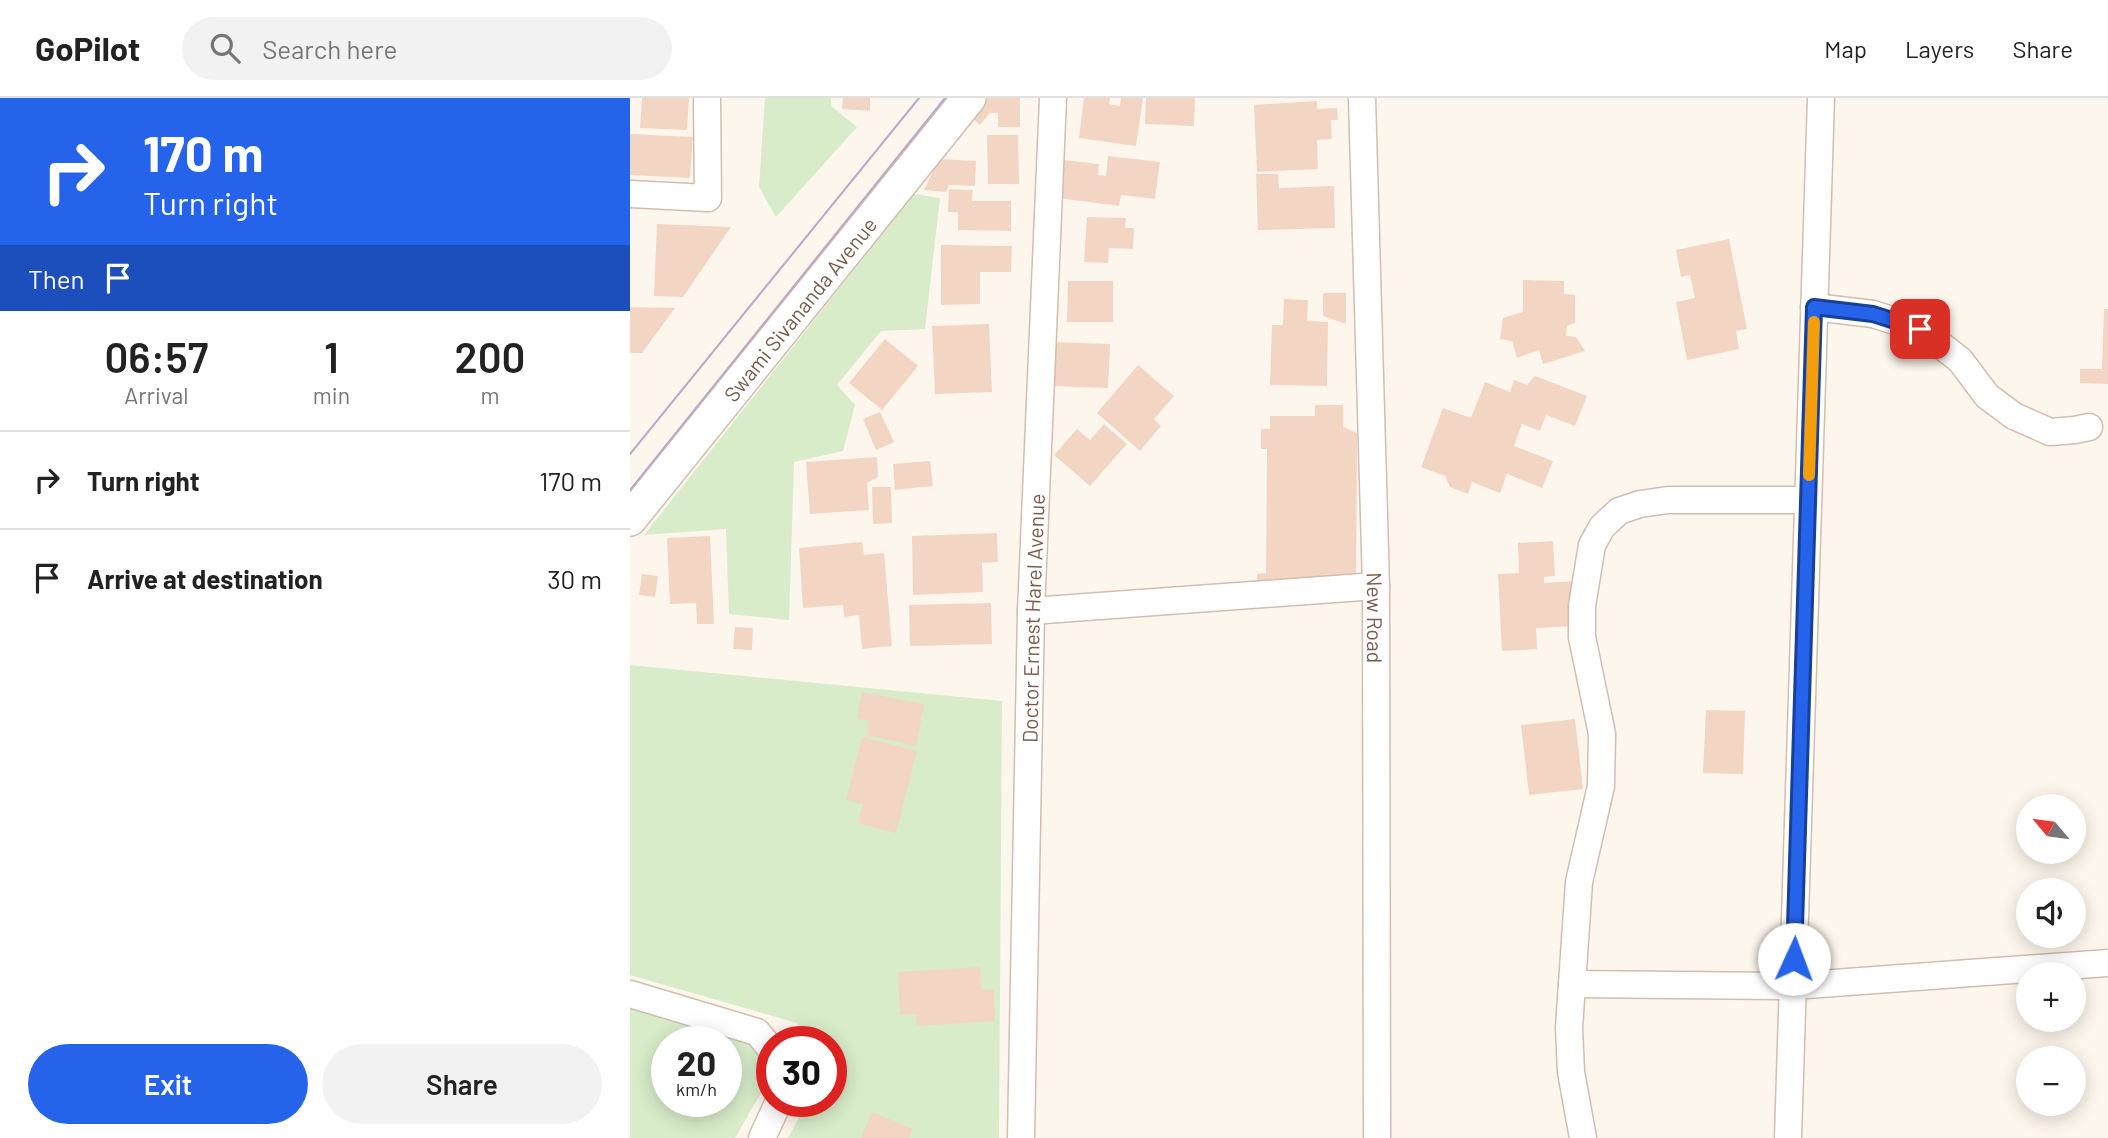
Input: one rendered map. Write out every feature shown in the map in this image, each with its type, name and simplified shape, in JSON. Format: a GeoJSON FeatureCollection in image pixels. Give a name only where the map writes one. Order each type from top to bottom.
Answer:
{"type":"FeatureCollection","features":[{"type":"Feature","properties":{"kind":"street"},"geometry":{"type":"LineString","coordinates":[[630,194],[708,198],[707,98]]}},
{"type":"Feature","properties":{"kind":"street","name":"Swami Sivananda Avenue"},"geometry":{"type":"LineString","coordinates":[[630,519],[970,98]]}},
{"type":"Feature","properties":{"kind":"street","name":"Doctor Ernest Harel Avenue"},"geometry":{"type":"LineString","coordinates":[[1021,1138],[1031,611],[1053,98]]}},
{"type":"Feature","properties":{"kind":"street","name":"New Road"},"geometry":{"type":"LineString","coordinates":[[1363,98],[1376,586],[1377,1138]]}},
{"type":"Feature","properties":{"kind":"street"},"geometry":{"type":"LineString","coordinates":[[1788,1138],[1821,98]]}},
{"type":"Feature","properties":{"kind":"street"},"geometry":{"type":"LineString","coordinates":[[1814,307],[1873,314],[1920,329],[1960,360],[1987,396],[2014,416],[2050,432],[2089,427]]}},
{"type":"Feature","properties":{"kind":"street"},"geometry":{"type":"LineString","coordinates":[[1583,1138],[1571,1072],[1569,1028],[1579,882],[1601,786],[1602,734],[1583,637],[1582,606],[1592,545],[1602,527],[1619,511],[1640,504],[1668,500],[1808,500]]}},
{"type":"Feature","properties":{"kind":"street"},"geometry":{"type":"LineString","coordinates":[[1031,611],[1376,586]]}},
{"type":"Feature","properties":{"kind":"street"},"geometry":{"type":"LineString","coordinates":[[1572,984],[1793,986],[2108,963]]}},
{"type":"Feature","properties":{"kind":"street"},"geometry":{"type":"LineString","coordinates":[[630,994],[756,1032]]}},
{"type":"Feature","properties":{"kind":"street"},"geometry":{"type":"LineString","coordinates":[[762,1138],[772,1117]]}},
{"type":"Feature","properties":{"kind":"green space"},"geometry":{"type":"Polygon","coordinates":[[[765,98],[831,98],[831,106],[857,127],[776,217],[759,187],[765,98]]]}},
{"type":"Feature","properties":{"kind":"green space"},"geometry":{"type":"Polygon","coordinates":[[[914,194],[940,198],[925,329],[881,331],[837,385],[855,405],[843,451],[794,462],[789,620],[729,614],[726,529],[644,535],[914,194]]]}},
{"type":"Feature","properties":{"kind":"green space"},"geometry":{"type":"Polygon","coordinates":[[[630,665],[1002,701],[999,1138],[788,1138],[799,1117],[847,1117],[847,1026],[798,1026],[797,1023],[630,975],[630,665]]]}},
{"type":"Feature","properties":{"kind":"green space"},"geometry":{"type":"Polygon","coordinates":[[[630,1000],[707,1026],[651,1026],[651,1117],[742,1117],[742,1038],[756,1051],[756,1102],[735,1138],[630,1138],[630,1000]]]}},
{"type":"Feature","properties":{"kind":"building"},"geometry":{"type":"Polygon","coordinates":[[[642,98],[689,98],[687,130],[640,128],[642,98]]]}},
{"type":"Feature","properties":{"kind":"building"},"geometry":{"type":"Polygon","coordinates":[[[843,98],[870,98],[870,111],[842,109],[843,98]]]}},
{"type":"Feature","properties":{"kind":"building"},"geometry":{"type":"Polygon","coordinates":[[[986,98],[1020,98],[1020,127],[998,127],[998,113],[990,113],[980,125],[971,117],[986,98]]]}},
{"type":"Feature","properties":{"kind":"building"},"geometry":{"type":"Polygon","coordinates":[[[1084,98],[1110,98],[1109,104],[1120,106],[1121,98],[1143,98],[1136,146],[1079,138],[1084,98]]]}},
{"type":"Feature","properties":{"kind":"building"},"geometry":{"type":"Polygon","coordinates":[[[1146,98],[1195,98],[1194,126],[1145,124],[1146,98]]]}},
{"type":"Feature","properties":{"kind":"building"},"geometry":{"type":"Polygon","coordinates":[[[1317,101],[1317,109],[1337,108],[1338,120],[1331,120],[1332,139],[1317,140],[1318,169],[1257,172],[1254,105],[1317,101]]]}},
{"type":"Feature","properties":{"kind":"building"},"geometry":{"type":"Polygon","coordinates":[[[630,134],[693,137],[690,178],[630,175],[630,134]]]}},
{"type":"Feature","properties":{"kind":"building"},"geometry":{"type":"Polygon","coordinates":[[[987,135],[1018,135],[1019,184],[988,184],[987,135]]]}},
{"type":"Feature","properties":{"kind":"building"},"geometry":{"type":"Polygon","coordinates":[[[1108,156],[1160,162],[1155,199],[1121,195],[1119,206],[1059,198],[1063,160],[1099,164],[1098,175],[1106,176],[1108,156]]]}},
{"type":"Feature","properties":{"kind":"building"},"geometry":{"type":"Polygon","coordinates":[[[939,159],[976,161],[975,186],[949,185],[946,192],[924,190],[939,159]]]}},
{"type":"Feature","properties":{"kind":"building"},"geometry":{"type":"Polygon","coordinates":[[[1256,174],[1278,174],[1279,188],[1334,186],[1335,228],[1258,230],[1256,174]]]}},
{"type":"Feature","properties":{"kind":"building"},"geometry":{"type":"Polygon","coordinates":[[[949,189],[973,190],[972,201],[1011,201],[1011,231],[958,230],[958,212],[948,212],[949,189]]]}},
{"type":"Feature","properties":{"kind":"building"},"geometry":{"type":"Polygon","coordinates":[[[1087,217],[1126,218],[1125,228],[1134,228],[1133,249],[1109,248],[1108,263],[1084,262],[1087,217]]]}},
{"type":"Feature","properties":{"kind":"building"},"geometry":{"type":"Polygon","coordinates":[[[657,224],[731,227],[683,297],[654,296],[657,224]]]}},
{"type":"Feature","properties":{"kind":"building"},"geometry":{"type":"Polygon","coordinates":[[[1729,239],[1747,329],[1736,331],[1739,349],[1687,360],[1676,302],[1695,298],[1690,275],[1681,277],[1676,250],[1729,239]]]}},
{"type":"Feature","properties":{"kind":"building"},"geometry":{"type":"Polygon","coordinates":[[[941,245],[1012,246],[1011,272],[980,272],[980,304],[941,305],[941,245]]]}},
{"type":"Feature","properties":{"kind":"building"},"geometry":{"type":"Polygon","coordinates":[[[1523,280],[1564,281],[1564,294],[1575,295],[1575,323],[1567,326],[1566,336],[1576,337],[1585,351],[1543,364],[1539,350],[1517,358],[1512,341],[1500,339],[1503,318],[1523,312],[1523,280]]]}},
{"type":"Feature","properties":{"kind":"building"},"geometry":{"type":"Polygon","coordinates":[[[1068,281],[1113,281],[1113,322],[1067,322],[1068,281]]]}},
{"type":"Feature","properties":{"kind":"building"},"geometry":{"type":"Polygon","coordinates":[[[1323,293],[1346,293],[1346,324],[1323,316],[1323,293]]]}},
{"type":"Feature","properties":{"kind":"building"},"geometry":{"type":"Polygon","coordinates":[[[1284,299],[1308,300],[1307,321],[1328,322],[1327,386],[1270,385],[1272,325],[1283,325],[1284,299]]]}},
{"type":"Feature","properties":{"kind":"building"},"geometry":{"type":"Polygon","coordinates":[[[630,307],[675,308],[642,353],[630,353],[630,307]]]}},
{"type":"Feature","properties":{"kind":"building"},"geometry":{"type":"Polygon","coordinates":[[[2104,309],[2108,309],[2108,384],[2080,383],[2080,369],[2102,369],[2104,309]]]}},
{"type":"Feature","properties":{"kind":"building"},"geometry":{"type":"Polygon","coordinates":[[[989,324],[992,392],[935,394],[932,326],[989,324]]]}},
{"type":"Feature","properties":{"kind":"building"},"geometry":{"type":"Polygon","coordinates":[[[885,339],[918,366],[882,410],[849,383],[885,339]]]}},
{"type":"Feature","properties":{"kind":"building"},"geometry":{"type":"Polygon","coordinates":[[[1052,342],[1110,344],[1108,388],[1050,386],[1052,342]]]}},
{"type":"Feature","properties":{"kind":"building"},"geometry":{"type":"Polygon","coordinates":[[[1138,365],[1174,396],[1154,419],[1161,426],[1140,451],[1097,413],[1138,365]]]}},
{"type":"Feature","properties":{"kind":"building"},"geometry":{"type":"Polygon","coordinates":[[[1535,376],[1587,396],[1575,426],[1546,415],[1540,431],[1522,424],[1514,446],[1553,461],[1542,488],[1507,474],[1500,493],[1472,482],[1468,494],[1450,487],[1445,476],[1421,467],[1443,408],[1471,418],[1485,382],[1510,392],[1514,380],[1527,385],[1535,376]]]}},
{"type":"Feature","properties":{"kind":"building"},"geometry":{"type":"Polygon","coordinates":[[[1315,405],[1343,405],[1343,427],[1357,433],[1356,584],[1257,584],[1257,574],[1266,573],[1267,449],[1261,449],[1261,429],[1270,429],[1270,416],[1315,416],[1315,405]]]}},
{"type":"Feature","properties":{"kind":"building"},"geometry":{"type":"Polygon","coordinates":[[[880,412],[894,442],[876,450],[863,419],[880,412]]]}},
{"type":"Feature","properties":{"kind":"building"},"geometry":{"type":"Polygon","coordinates":[[[1104,424],[1127,444],[1090,486],[1054,455],[1077,429],[1090,440],[1104,424]]]}},
{"type":"Feature","properties":{"kind":"building"},"geometry":{"type":"Polygon","coordinates":[[[877,457],[878,477],[867,483],[869,510],[810,514],[806,462],[877,457]]]}},
{"type":"Feature","properties":{"kind":"building"},"geometry":{"type":"Polygon","coordinates":[[[930,461],[933,486],[895,490],[893,464],[930,461]]]}},
{"type":"Feature","properties":{"kind":"building"},"geometry":{"type":"Polygon","coordinates":[[[872,487],[891,487],[892,523],[873,524],[872,487]]]}},
{"type":"Feature","properties":{"kind":"building"},"geometry":{"type":"Polygon","coordinates":[[[997,533],[998,562],[982,563],[983,592],[913,595],[912,536],[997,533]]]}},
{"type":"Feature","properties":{"kind":"building"},"geometry":{"type":"Polygon","coordinates":[[[710,536],[714,624],[697,624],[696,603],[670,604],[667,538],[710,536]]]}},
{"type":"Feature","properties":{"kind":"building"},"geometry":{"type":"Polygon","coordinates":[[[1553,541],[1555,576],[1544,577],[1544,583],[1575,581],[1578,626],[1536,628],[1537,649],[1502,651],[1498,574],[1519,573],[1518,543],[1553,541]]]}},
{"type":"Feature","properties":{"kind":"building"},"geometry":{"type":"Polygon","coordinates":[[[862,542],[864,555],[884,553],[892,646],[862,649],[859,615],[844,617],[843,605],[803,608],[799,548],[862,542]]]}},
{"type":"Feature","properties":{"kind":"building"},"geometry":{"type":"Polygon","coordinates":[[[642,574],[658,576],[655,597],[639,595],[642,574]]]}},
{"type":"Feature","properties":{"kind":"building"},"geometry":{"type":"Polygon","coordinates":[[[991,603],[992,644],[910,646],[909,605],[991,603]]]}},
{"type":"Feature","properties":{"kind":"building"},"geometry":{"type":"Polygon","coordinates":[[[735,627],[753,628],[752,650],[733,649],[735,627]]]}},
{"type":"Feature","properties":{"kind":"building"},"geometry":{"type":"Polygon","coordinates":[[[862,692],[924,704],[916,746],[866,735],[869,721],[857,719],[862,692]]]}},
{"type":"Feature","properties":{"kind":"building"},"geometry":{"type":"Polygon","coordinates":[[[1706,710],[1745,711],[1743,774],[1703,773],[1706,710]]]}},
{"type":"Feature","properties":{"kind":"building"},"geometry":{"type":"Polygon","coordinates":[[[1575,719],[1583,789],[1529,795],[1521,725],[1575,719]]]}},
{"type":"Feature","properties":{"kind":"building"},"geometry":{"type":"Polygon","coordinates":[[[862,737],[917,751],[896,833],[858,823],[863,804],[846,800],[862,737]]]}},
{"type":"Feature","properties":{"kind":"building"},"geometry":{"type":"Polygon","coordinates":[[[980,967],[982,990],[994,989],[995,1021],[917,1026],[916,1014],[900,1015],[898,972],[980,967]]]}},
{"type":"Feature","properties":{"kind":"building"},"geometry":{"type":"Polygon","coordinates":[[[872,1112],[913,1129],[909,1138],[861,1138],[872,1112]]]}},
{"type":"Feature","properties":{"kind":"tram line"},"geometry":{"type":"LineString","coordinates":[[630,454],[919,98]]}},
{"type":"Feature","properties":{"kind":"tram line"},"geometry":{"type":"LineString","coordinates":[[630,490],[945,98]]}},
{"type":"Feature","properties":{"kind":"slow traffic"},"geometry":{"type":"LineString","coordinates":[[1809,475],[1814,322]]}},
{"type":"Feature","properties":{"kind":"route"},"geometry":{"type":"LineString","coordinates":[[1794,959],[1814,307],[1873,314],[1920,329]]}}]}
